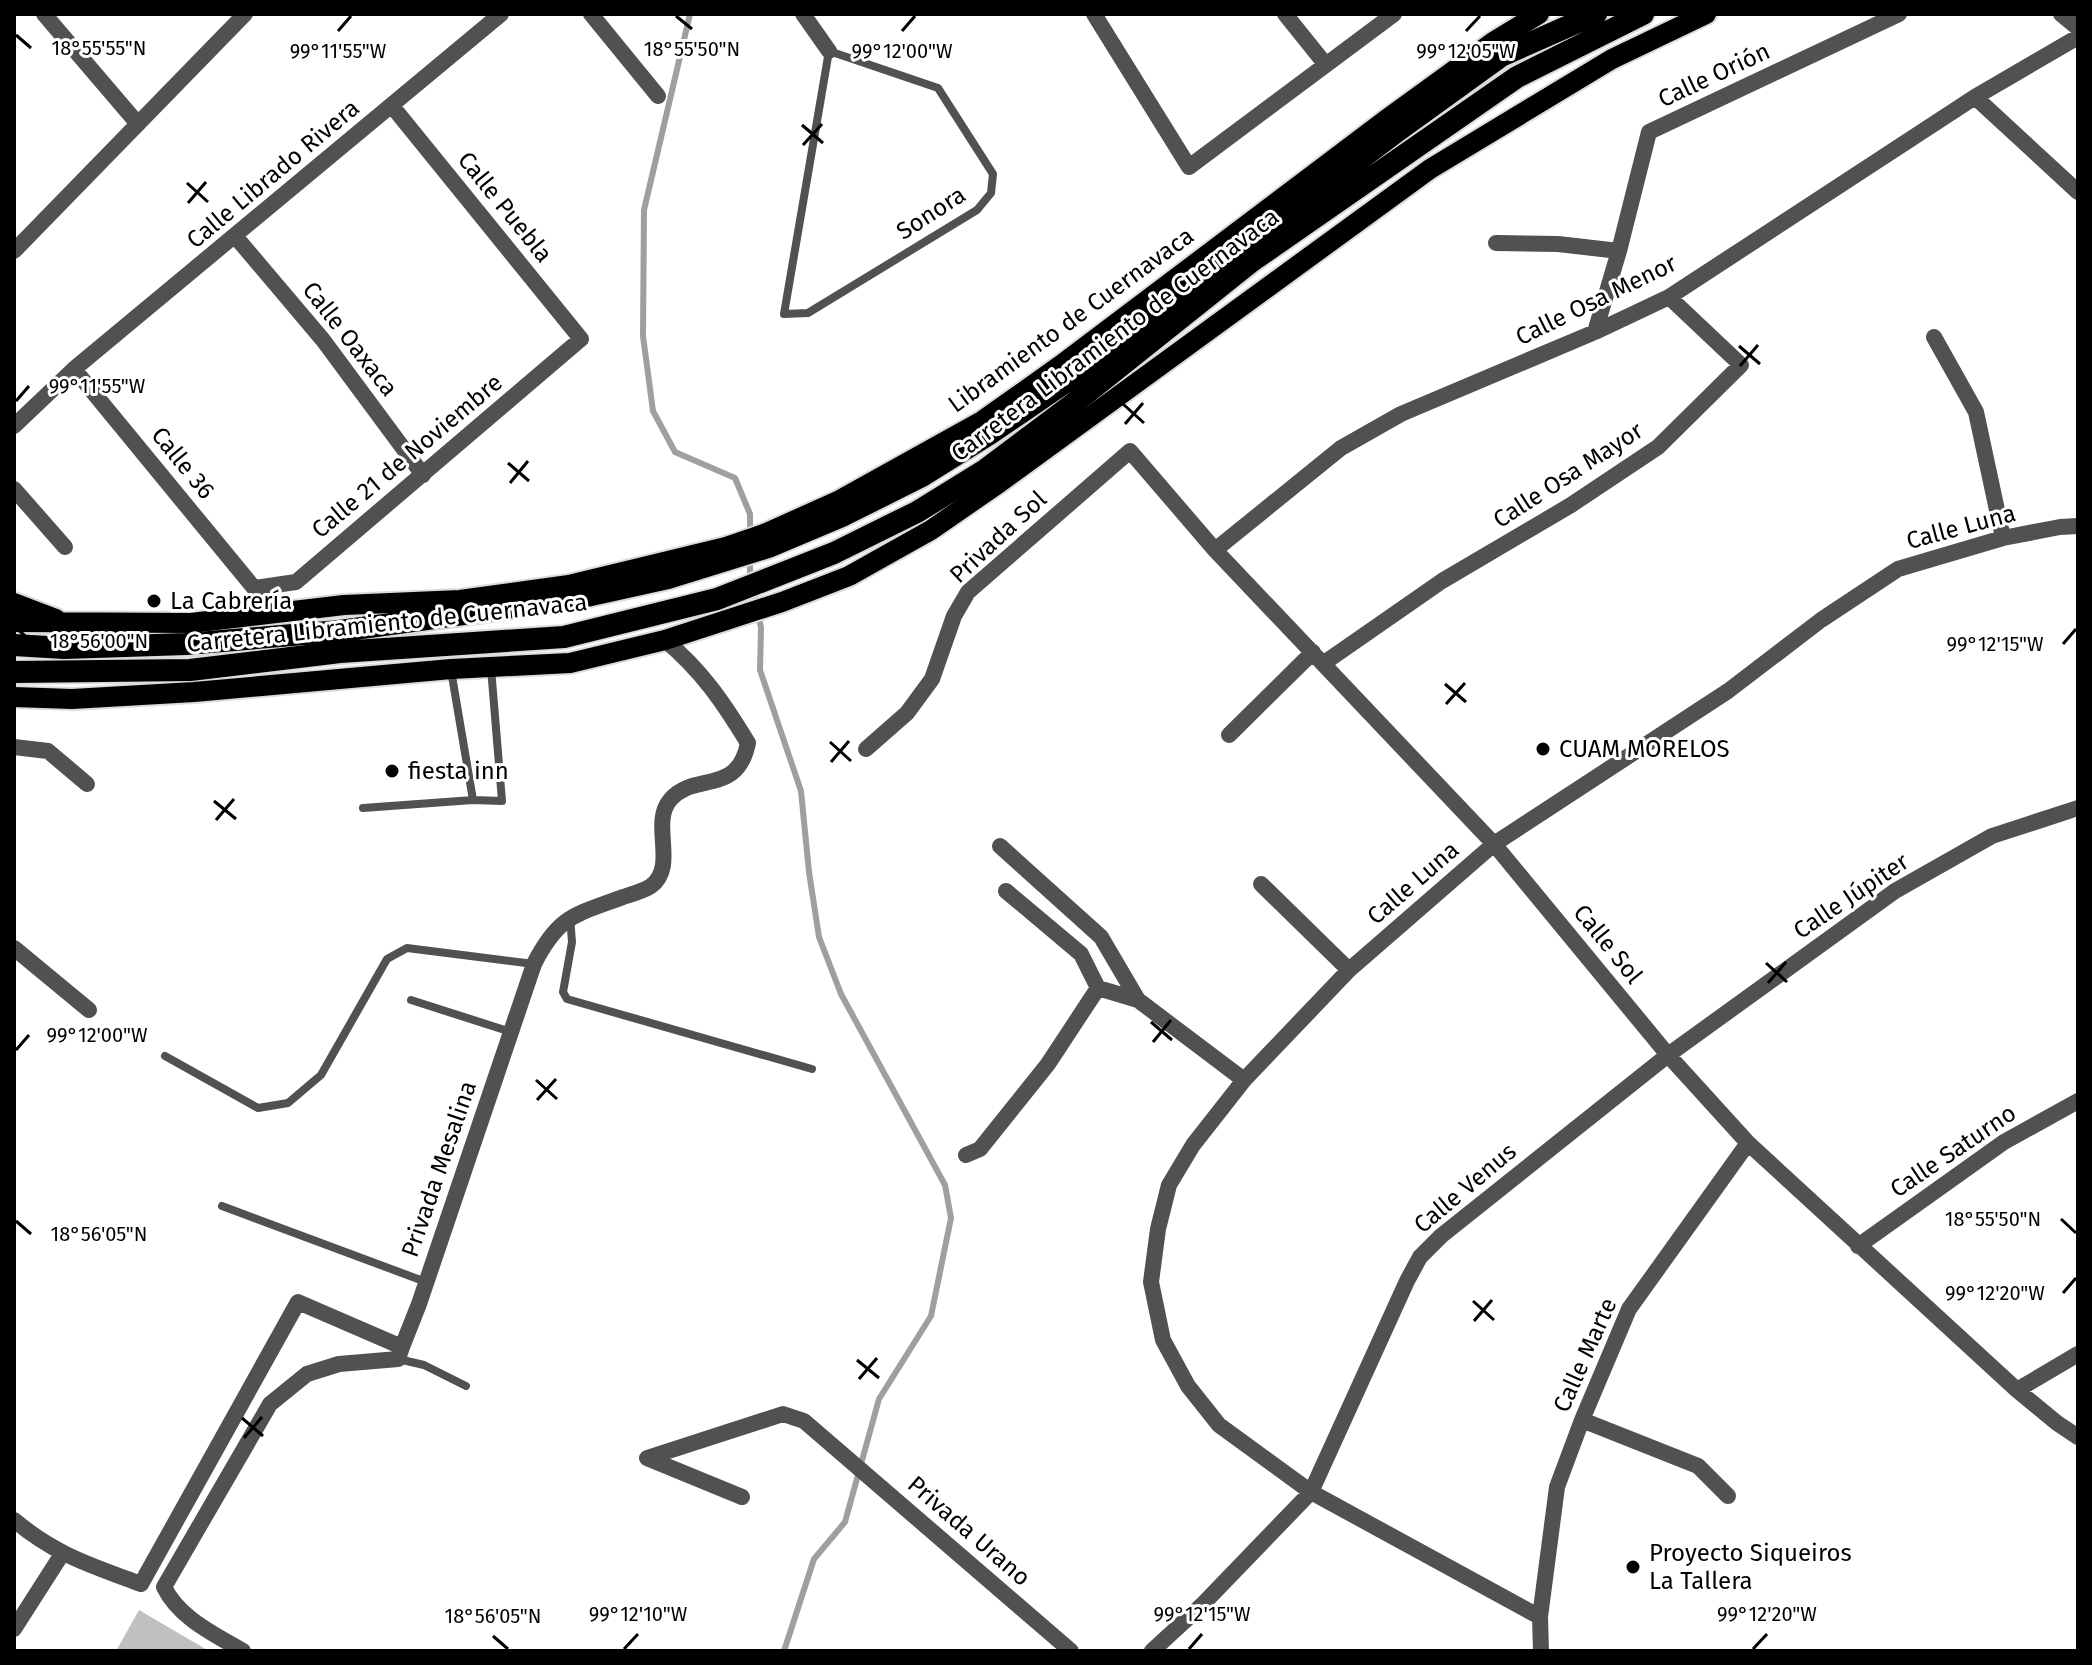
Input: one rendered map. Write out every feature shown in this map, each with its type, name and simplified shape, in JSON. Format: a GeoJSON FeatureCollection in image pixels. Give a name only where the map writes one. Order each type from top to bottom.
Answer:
{"type":"FeatureCollection","features":[{"type":"Feature","properties":{"kind":"highway","name":"Carretera Libramiento de Cuernavaca"},"geometry":{"type":"LineString","coordinates":[[14,645],[64,648],[186,644],[340,631],[573,599],[668,578],[727,554],[844,515],[922,476],[1070,379],[1501,56],[1596,14]]}},
{"type":"Feature","properties":{"kind":"highway","name":"Carretera Libramiento de Cuernavaca"},"geometry":{"type":"LineString","coordinates":[[14,672],[190,670],[340,652],[564,637],[717,599],[834,553],[903,519],[985,470],[1252,261],[1517,77],[1643,14]]}},
{"type":"Feature","properties":{"kind":"main road","name":"Libramiento de Cuernavaca"},"geometry":{"type":"LineString","coordinates":[[766,541],[982,421],[1387,119],[1493,42],[1539,14]]}},
{"type":"Feature","properties":{"kind":"main road"},"geometry":{"type":"LineString","coordinates":[[14,697],[72,699],[194,692],[451,669],[570,663],[665,640],[782,602],[849,576],[931,530],[1430,169],[1612,59],[1706,14]]}},
{"type":"Feature","properties":{"kind":"main road"},"geometry":{"type":"LineString","coordinates":[[14,622],[191,623],[344,605],[460,600],[569,585],[727,554]]}},
{"type":"Feature","properties":{"kind":"main road"},"geometry":{"type":"LineString","coordinates":[[14,603],[67,624]]}},
{"type":"Feature","properties":{"kind":"street"},"geometry":{"type":"LineString","coordinates":[[44,14],[138,124]]}},
{"type":"Feature","properties":{"kind":"street"},"geometry":{"type":"LineString","coordinates":[[14,251],[245,14]]}},
{"type":"Feature","properties":{"kind":"street","name":"Calle Librado Rivera"},"geometry":{"type":"LineString","coordinates":[[14,426],[74,369],[501,14]]}},
{"type":"Feature","properties":{"kind":"street"},"geometry":{"type":"LineString","coordinates":[[591,14],[658,96]]}},
{"type":"Feature","properties":{"kind":"street"},"geometry":{"type":"LineString","coordinates":[[803,14],[829,51]]}},
{"type":"Feature","properties":{"kind":"street"},"geometry":{"type":"LineString","coordinates":[[1094,14],[1189,167],[1394,14]]}},
{"type":"Feature","properties":{"kind":"street"},"geometry":{"type":"LineString","coordinates":[[1285,14],[1326,65]]}},
{"type":"Feature","properties":{"kind":"street","name":"Calle Orión"},"geometry":{"type":"LineString","coordinates":[[1595,332],[1649,132],[1899,14]]}},
{"type":"Feature","properties":{"kind":"street"},"geometry":{"type":"LineString","coordinates":[[2061,14],[2078,28]]}},
{"type":"Feature","properties":{"kind":"street","name":"Calle Osa Menor"},"geometry":{"type":"LineString","coordinates":[[1215,550],[1341,448],[1401,414],[1595,332],[1669,297],[1975,97],[2078,37]]}},
{"type":"Feature","properties":{"kind":"street"},"geometry":{"type":"LineString","coordinates":[[1975,97],[2078,192]]}},
{"type":"Feature","properties":{"kind":"street","name":"Calle Puebla"},"geometry":{"type":"LineString","coordinates":[[392,106],[581,339]]}},
{"type":"Feature","properties":{"kind":"street","name":"Calle Oaxaca"},"geometry":{"type":"LineString","coordinates":[[235,236],[323,340],[423,475]]}},
{"type":"Feature","properties":{"kind":"street"},"geometry":{"type":"LineString","coordinates":[[1496,243],[1558,244],[1619,251]]}},
{"type":"Feature","properties":{"kind":"street","name":"Calle Osa Mayor"},"geometry":{"type":"LineString","coordinates":[[1318,658],[1571,505],[1658,447],[1741,365],[1669,297]]}},
{"type":"Feature","properties":{"kind":"street"},"geometry":{"type":"LineString","coordinates":[[1934,337],[1976,412],[2003,538]]}},
{"type":"Feature","properties":{"kind":"street","name":"Calle 21 de Noviembre"},"geometry":{"type":"LineString","coordinates":[[254,588],[296,582],[581,339]]}},
{"type":"Feature","properties":{"kind":"street","name":"Calle 36"},"geometry":{"type":"LineString","coordinates":[[74,369],[254,588]]}},
{"type":"Feature","properties":{"kind":"street","name":"Calle Sol"},"geometry":{"type":"LineString","coordinates":[[1130,451],[1215,550],[1494,844],[1668,1055],[1748,1143],[2017,1390],[2078,1437]]}},
{"type":"Feature","properties":{"kind":"street","name":"Privada Sol"},"geometry":{"type":"LineString","coordinates":[[866,749],[907,713],[932,679],[954,616],[968,592],[1130,451]]}},
{"type":"Feature","properties":{"kind":"street"},"geometry":{"type":"LineString","coordinates":[[14,489],[65,547]]}},
{"type":"Feature","properties":{"kind":"street","name":"Calle Luna"},"geometry":{"type":"LineString","coordinates":[[1311,1492],[1219,1425],[1188,1386],[1163,1340],[1151,1282],[1158,1229],[1169,1185],[1193,1145],[1244,1080],[1349,970],[1494,844],[1728,691],[1821,620],[1898,569],[2003,538],[2078,526]]}},
{"type":"Feature","properties":{"kind":"street","name":"Privada Mesalina"},"geometry":{"type":"LineString","coordinates":[[400,1353],[427,1282],[534,964],[547,937],[570,917],[650,887],[663,869],[661,814],[667,803],[675,794],[733,773],[744,760],[748,743],[717,693],[689,660],[665,640]]}},
{"type":"Feature","properties":{"kind":"street"},"geometry":{"type":"LineString","coordinates":[[1229,735],[1318,658]]}},
{"type":"Feature","properties":{"kind":"street"},"geometry":{"type":"LineString","coordinates":[[14,747],[48,751],[87,784]]}},
{"type":"Feature","properties":{"kind":"street","name":"Calle Júpiter"},"geometry":{"type":"LineString","coordinates":[[1668,1055],[1895,891],[1992,836],[2078,808]]}},
{"type":"Feature","properties":{"kind":"street"},"geometry":{"type":"LineString","coordinates":[[1000,846],[1101,937],[1138,1000]]}},
{"type":"Feature","properties":{"kind":"street"},"geometry":{"type":"LineString","coordinates":[[1261,884],[1349,970]]}},
{"type":"Feature","properties":{"kind":"street"},"geometry":{"type":"LineString","coordinates":[[1006,891],[1081,954],[1098,988],[1138,1000],[1244,1080]]}},
{"type":"Feature","properties":{"kind":"street"},"geometry":{"type":"LineString","coordinates":[[14,948],[89,1010]]}},
{"type":"Feature","properties":{"kind":"street"},"geometry":{"type":"LineString","coordinates":[[966,1155],[980,1149],[1048,1064],[1098,988]]}},
{"type":"Feature","properties":{"kind":"street","name":"Calle Venus"},"geometry":{"type":"LineString","coordinates":[[1152,1651],[1202,1605],[1311,1492],[1420,1257],[1441,1236],[1668,1055]]}},
{"type":"Feature","properties":{"kind":"street","name":"Calle Saturno"},"geometry":{"type":"LineString","coordinates":[[1858,1246],[2004,1142],[2078,1101]]}},
{"type":"Feature","properties":{"kind":"street","name":"Calle Marte"},"geometry":{"type":"LineString","coordinates":[[1540,1617],[1557,1487],[1629,1309],[1748,1143]]}},
{"type":"Feature","properties":{"kind":"street"},"geometry":{"type":"LineString","coordinates":[[14,1520],[39,1541],[62,1554],[141,1584],[298,1302],[400,1353]]}},
{"type":"Feature","properties":{"kind":"street"},"geometry":{"type":"LineString","coordinates":[[243,1651],[208,1631],[172,1603],[164,1587],[270,1404],[307,1374],[339,1364],[400,1353]]}},
{"type":"Feature","properties":{"kind":"street"},"geometry":{"type":"LineString","coordinates":[[2017,1390],[2078,1354]]}},
{"type":"Feature","properties":{"kind":"street","name":"Privada Urano"},"geometry":{"type":"LineString","coordinates":[[742,1497],[647,1458],[783,1414],[804,1421],[1071,1651]]}},
{"type":"Feature","properties":{"kind":"street"},"geometry":{"type":"LineString","coordinates":[[1582,1420],[1698,1466],[1728,1496]]}},
{"type":"Feature","properties":{"kind":"street"},"geometry":{"type":"LineString","coordinates":[[1311,1492],[1540,1617],[1541,1651]]}},
{"type":"Feature","properties":{"kind":"street"},"geometry":{"type":"LineString","coordinates":[[14,1629],[62,1554]]}},
{"type":"Feature","properties":{"kind":"lane","name":"Sonora"},"geometry":{"type":"LineString","coordinates":[[829,51],[938,88],[993,174],[991,193],[977,210],[808,313],[784,314],[821,97],[829,51]]}},
{"type":"Feature","properties":{"kind":"lane"},"geometry":{"type":"LineString","coordinates":[[363,808],[473,800],[502,801],[491,667]]}},
{"type":"Feature","properties":{"kind":"lane"},"geometry":{"type":"LineString","coordinates":[[451,669],[473,800]]}},
{"type":"Feature","properties":{"kind":"lane"},"geometry":{"type":"LineString","coordinates":[[570,917],[572,942],[563,992],[567,999],[812,1069]]}},
{"type":"Feature","properties":{"kind":"lane"},"geometry":{"type":"LineString","coordinates":[[165,1056],[258,1108],[288,1103],[321,1075],[387,959],[407,948],[534,964]]}},
{"type":"Feature","properties":{"kind":"lane"},"geometry":{"type":"LineString","coordinates":[[411,1000],[511,1032]]}},
{"type":"Feature","properties":{"kind":"lane"},"geometry":{"type":"LineString","coordinates":[[222,1206],[427,1282]]}},
{"type":"Feature","properties":{"kind":"lane"},"geometry":{"type":"LineString","coordinates":[[400,1353],[466,1386]]}},
{"type":"Feature","properties":{"kind":"building"},"geometry":{"type":"Polygon","coordinates":[[[139,1610],[209,1651],[116,1651],[139,1610]]]}},
{"type":"Feature","properties":{"kind":"waterway"},"geometry":{"type":"LineString","coordinates":[[690,14],[644,210],[643,336],[653,411],[675,452],[735,478],[750,514],[750,534]]}},
{"type":"Feature","properties":{"kind":"waterway"},"geometry":{"type":"LineString","coordinates":[[750,557],[750,574],[761,628],[760,670],[801,791],[819,937],[841,994],[945,1185],[951,1218],[931,1316],[879,1399],[845,1522],[814,1559],[784,1651]]}},
{"type":"Feature","properties":{"kind":"place","name":"La Cabrería"},"geometry":{"type":"Point","coordinates":[154,601]}},
{"type":"Feature","properties":{"kind":"place","name":"CUAM MORELOS"},"geometry":{"type":"Point","coordinates":[1543,749]}},
{"type":"Feature","properties":{"kind":"place","name":"fiesta inn"},"geometry":{"type":"Point","coordinates":[392,771]}},
{"type":"Feature","properties":{"kind":"place","name":"Proyecto Siqueiros La Tallera"},"geometry":{"type":"Point","coordinates":[1633,1567]}}]}
